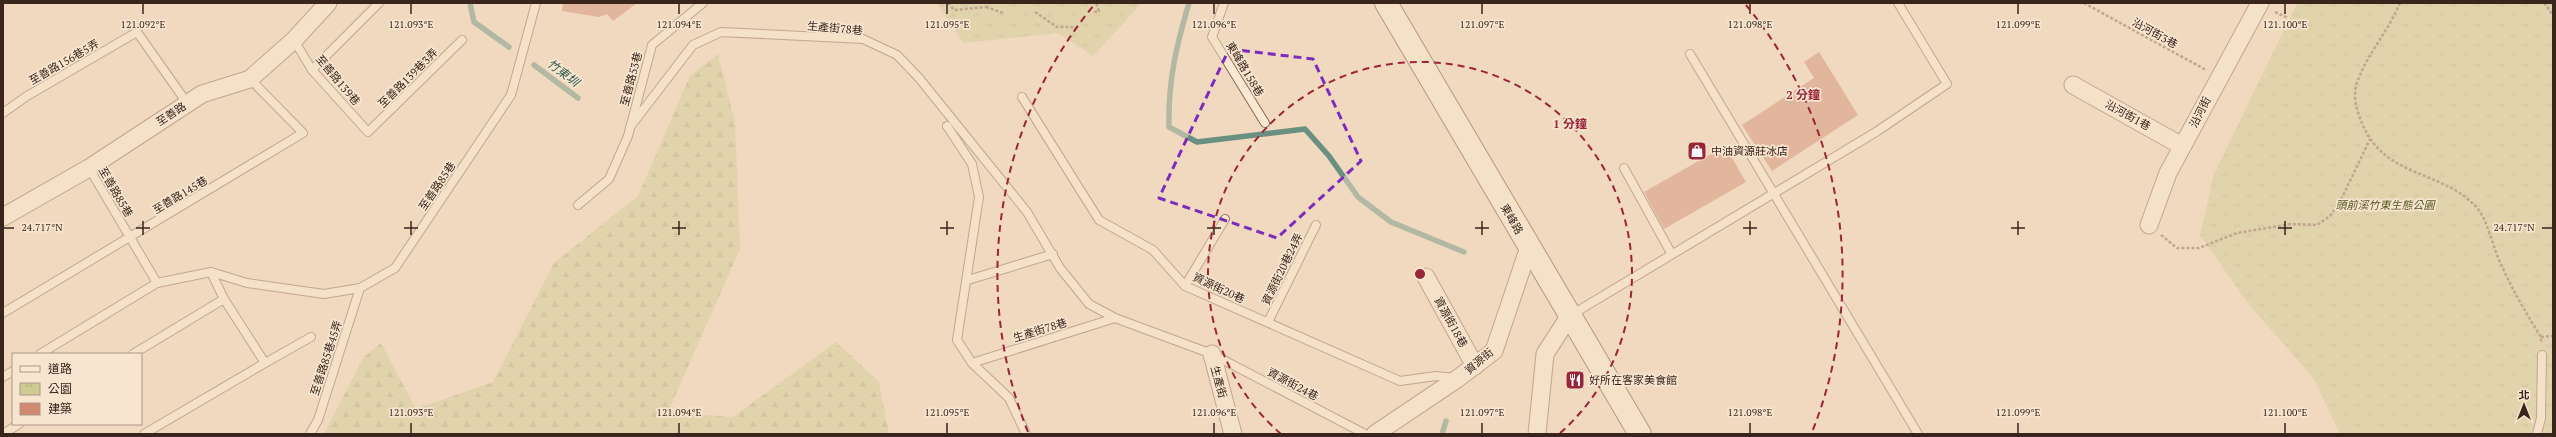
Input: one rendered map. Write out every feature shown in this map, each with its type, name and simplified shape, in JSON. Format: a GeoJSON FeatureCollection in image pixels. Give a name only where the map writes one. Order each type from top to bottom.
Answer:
{"type":"FeatureCollection","features":[{"type":"Feature","properties":{"kind":"main road","name":"東峰路"},"geometry":{"type":"LineString","coordinates":[[1386,3],[1640,434]]}},
{"type":"Feature","properties":{"kind":"street","name":"至善路"},"geometry":{"type":"LineString","coordinates":[[3,217],[89,168],[202,94],[250,79],[294,40],[328,3]]}},
{"type":"Feature","properties":{"kind":"street","name":"沿河街"},"geometry":{"type":"LineString","coordinates":[[2149,225],[2168,173],[2218,77],[2259,4]]}},
{"type":"Feature","properties":{"kind":"street","name":"沿河街1巷"},"geometry":{"type":"LineString","coordinates":[[2074,84],[2182,146]]}},
{"type":"Feature","properties":{"kind":"street","name":"資源街"},"geometry":{"type":"LineString","coordinates":[[1386,431],[1494,351],[1529,247]]}},
{"type":"Feature","properties":{"kind":"street","name":"資源街18巷"},"geometry":{"type":"LineString","coordinates":[[1426,277],[1475,366]]}},
{"type":"Feature","properties":{"kind":"street"},"geometry":{"type":"LineString","coordinates":[[1538,434],[1545,354],[1570,315]]}},
{"type":"Feature","properties":{"kind":"street","name":"生產街"},"geometry":{"type":"LineString","coordinates":[[1212,354],[1233,434]]}},
{"type":"Feature","properties":{"kind":"lane"},"geometry":{"type":"LineString","coordinates":[[312,70],[379,3]]}},
{"type":"Feature","properties":{"kind":"lane","name":"至善路85巷"},"geometry":{"type":"LineString","coordinates":[[89,168],[157,283],[211,272],[247,283],[324,294],[360,288],[395,268],[511,95],[536,3]]}},
{"type":"Feature","properties":{"kind":"lane","name":"至善路53巷"},"geometry":{"type":"LineString","coordinates":[[578,205],[609,179],[628,136],[652,45],[703,3]]}},
{"type":"Feature","properties":{"kind":"lane","name":"東峰路158巷"},"geometry":{"type":"LineString","coordinates":[[1224,3],[1212,37],[1265,123]]}},
{"type":"Feature","properties":{"kind":"lane"},"geometry":{"type":"LineString","coordinates":[[1570,315],[1773,192],[1876,132],[1947,84],[1898,3]]}},
{"type":"Feature","properties":{"kind":"lane","name":"至善路156巷5弄"},"geometry":{"type":"LineString","coordinates":[[3,113],[27,96],[136,32],[187,103]]}},
{"type":"Feature","properties":{"kind":"lane","name":"生產街78巷"},"geometry":{"type":"LineString","coordinates":[[630,127],[693,45],[721,32],[863,39],[897,55],[919,78],[1027,212],[1060,268],[1089,304],[1115,318],[1212,354]]}},
{"type":"Feature","properties":{"kind":"lane","name":"至善路139巷"},"geometry":{"type":"LineString","coordinates":[[294,40],[312,70],[368,132]]}},
{"type":"Feature","properties":{"kind":"lane","name":"至善路139巷3弄"},"geometry":{"type":"LineString","coordinates":[[368,132],[462,40]]}},
{"type":"Feature","properties":{"kind":"lane"},"geometry":{"type":"LineString","coordinates":[[1690,54],[1918,434]]}},
{"type":"Feature","properties":{"kind":"lane","name":"至善路145巷"},"geometry":{"type":"LineString","coordinates":[[3,313],[303,133],[250,79]]}},
{"type":"Feature","properties":{"kind":"lane","name":"資源街20巷"},"geometry":{"type":"LineString","coordinates":[[1022,97],[1099,220],[1152,250],[1186,286],[1400,382],[1436,376],[1458,379]]}},
{"type":"Feature","properties":{"kind":"lane"},"geometry":{"type":"LineString","coordinates":[[947,126],[972,164],[979,197],[968,280],[957,340],[972,363],[1009,398],[1026,434]]}},
{"type":"Feature","properties":{"kind":"lane"},"geometry":{"type":"LineString","coordinates":[[1624,168],[1671,253]]}},
{"type":"Feature","properties":{"kind":"lane"},"geometry":{"type":"LineString","coordinates":[[1186,286],[1225,219]]}},
{"type":"Feature","properties":{"kind":"lane","name":"資源街20巷24弄"},"geometry":{"type":"LineString","coordinates":[[1268,322],[1316,225]]}},
{"type":"Feature","properties":{"kind":"lane"},"geometry":{"type":"LineString","coordinates":[[968,280],[1053,254]]}},
{"type":"Feature","properties":{"kind":"lane"},"geometry":{"type":"LineString","coordinates":[[211,272],[224,298],[265,363]]}},
{"type":"Feature","properties":{"kind":"lane"},"geometry":{"type":"LineString","coordinates":[[42,353],[157,283]]}},
{"type":"Feature","properties":{"kind":"lane","name":"至善路85巷45弄"},"geometry":{"type":"LineString","coordinates":[[310,434],[318,420],[360,288]]}},
{"type":"Feature","properties":{"kind":"lane"},"geometry":{"type":"LineString","coordinates":[[135,353],[224,298]]}},
{"type":"Feature","properties":{"kind":"lane","name":"生產街78巷"},"geometry":{"type":"LineString","coordinates":[[972,363],[1115,318]]}},
{"type":"Feature","properties":{"kind":"lane"},"geometry":{"type":"LineString","coordinates":[[144,434],[265,363],[311,338]]}},
{"type":"Feature","properties":{"kind":"lane","name":"資源街24巷"},"geometry":{"type":"LineString","coordinates":[[1212,354],[1365,434]]}},
{"type":"Feature","properties":{"kind":"lane"},"geometry":{"type":"LineString","coordinates":[[2537,434],[2541,418],[2542,355]]}},
{"type":"Feature","properties":{"kind":"lane"},"geometry":{"type":"LineString","coordinates":[[3,377],[12,372]]}},
{"type":"Feature","properties":{"kind":"lane"},"geometry":{"type":"LineString","coordinates":[[3,434],[17,425]]}},
{"type":"Feature","properties":{"kind":"path"},"geometry":{"type":"LineString","coordinates":[[948,3],[954,10],[986,7],[1003,13]]}},
{"type":"Feature","properties":{"kind":"path"},"geometry":{"type":"LineString","coordinates":[[986,7],[989,3]]}},
{"type":"Feature","properties":{"kind":"path"},"geometry":{"type":"LineString","coordinates":[[1094,12],[1099,11],[1096,3]]}},
{"type":"Feature","properties":{"kind":"path","name":"沿河街3巷"},"geometry":{"type":"LineString","coordinates":[[2084,3],[2218,77]]}},
{"type":"Feature","properties":{"kind":"path"},"geometry":{"type":"LineString","coordinates":[[2400,3],[2357,81],[2355,104],[2363,129],[2381,154],[2421,176],[2453,188],[2479,210],[2520,302],[2541,337],[2542,355]]}},
{"type":"Feature","properties":{"kind":"path"},"geometry":{"type":"LineString","coordinates":[[2544,3],[2553,15]]}},
{"type":"Feature","properties":{"kind":"path"},"geometry":{"type":"LineString","coordinates":[[1035,12],[1058,27],[1076,27]]}},
{"type":"Feature","properties":{"kind":"path"},"geometry":{"type":"LineString","coordinates":[[2149,225],[2177,248],[2198,248],[2244,231],[2291,224],[2317,225],[2330,216],[2340,202],[2370,139]]}},
{"type":"Feature","properties":{"kind":"path"},"geometry":{"type":"LineString","coordinates":[[2541,337],[2553,336]]}},
{"type":"Feature","properties":{"kind":"highlighted area"},"geometry":{"type":"Polygon","coordinates":[[[1229,49],[1313,59],[1361,161],[1277,238],[1159,198],[1229,49]]]}},
{"type":"Feature","properties":{"kind":"green space"},"geometry":{"type":"Polygon","coordinates":[[[937,3],[1142,3],[1093,56],[1058,33],[963,43],[937,3]]]}},
{"type":"Feature","properties":{"kind":"green space","name":"頭前溪竹東生態公園"},"geometry":{"type":"Polygon","coordinates":[[[2297,3],[2553,3],[2553,434],[2340,434],[2314,379],[2247,302],[2200,235],[2214,174],[2297,3]]]}},
{"type":"Feature","properties":{"kind":"green space"},"geometry":{"type":"Polygon","coordinates":[[[718,54],[735,123],[740,249],[668,412],[733,417],[836,342],[879,382],[889,434],[324,434],[363,358],[381,343],[416,409],[493,382],[554,263],[638,196],[690,76],[718,54]]]}},
{"type":"Feature","properties":{"kind":"building"},"geometry":{"type":"Polygon","coordinates":[[[563,3],[637,3],[613,21],[607,14],[599,17],[562,11],[563,3]]]}},
{"type":"Feature","properties":{"kind":"building"},"geometry":{"type":"Polygon","coordinates":[[[1819,52],[1858,115],[1772,171],[1742,125],[1814,78],[1804,62],[1819,52]]]}},
{"type":"Feature","properties":{"kind":"building"},"geometry":{"type":"Polygon","coordinates":[[[1725,146],[1746,182],[1664,229],[1644,192],[1725,146]]]}},
{"type":"Feature","properties":{"kind":"waterway","name":"竹東圳"},"geometry":{"type":"LineString","coordinates":[[470,3],[474,22],[509,47]]}},
{"type":"Feature","properties":{"kind":"waterway"},"geometry":{"type":"LineString","coordinates":[[1189,3],[1180,34],[1171,79],[1169,127],[1197,142],[1305,129],[1329,156],[1358,197],[1391,222],[1464,252]]}},
{"type":"Feature","properties":{"kind":"waterway","name":"竹東圳"},"geometry":{"type":"LineString","coordinates":[[534,65],[578,98]]}},
{"type":"Feature","properties":{"kind":"waterway"},"geometry":{"type":"LineString","coordinates":[[1442,434],[1446,421]]}},
{"type":"Feature","properties":{"kind":"place","name":"中油資源莊冰店"},"geometry":{"type":"Point","coordinates":[1697,151]}},
{"type":"Feature","properties":{"kind":"place","name":"好所在客家美食館"},"geometry":{"type":"Point","coordinates":[1575,380]}}]}
